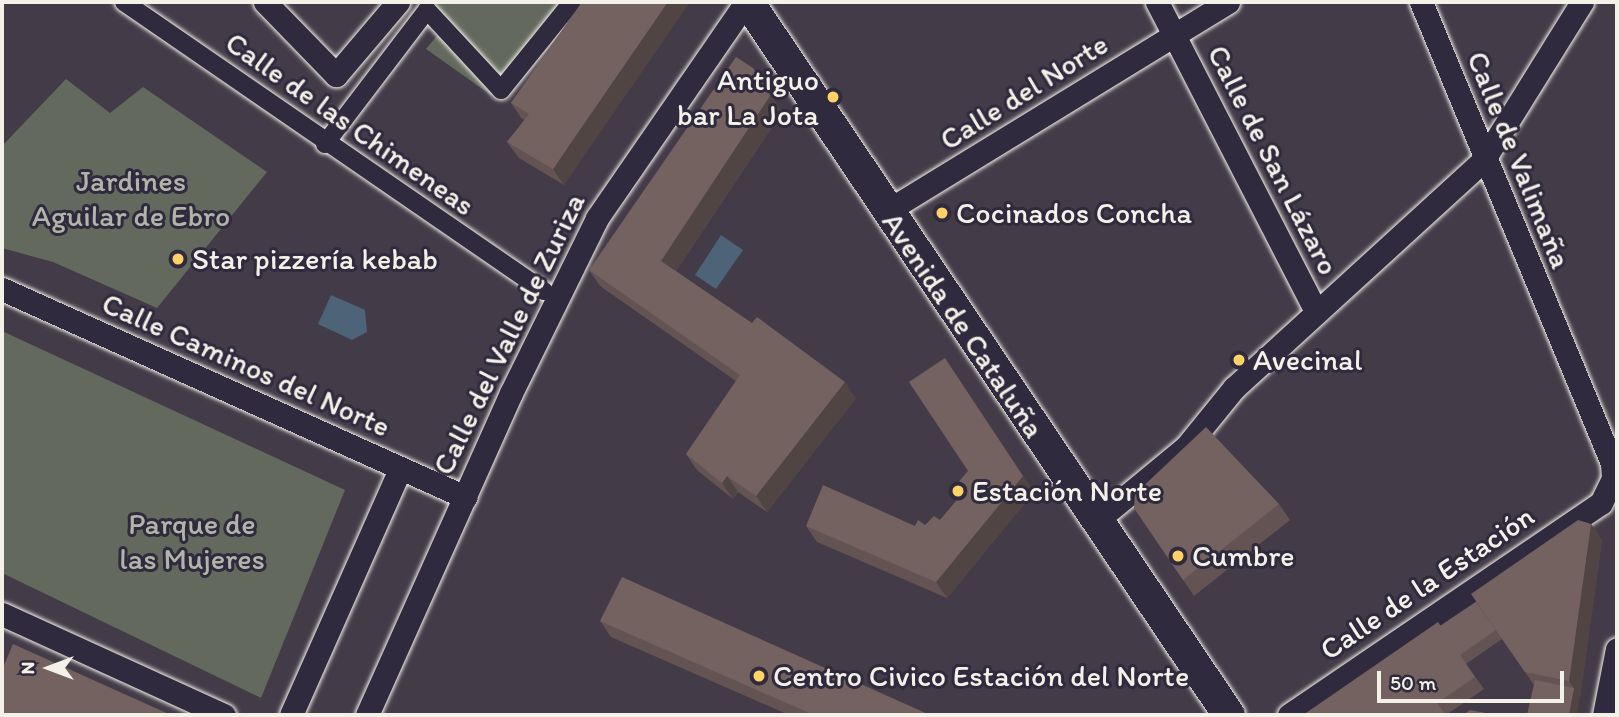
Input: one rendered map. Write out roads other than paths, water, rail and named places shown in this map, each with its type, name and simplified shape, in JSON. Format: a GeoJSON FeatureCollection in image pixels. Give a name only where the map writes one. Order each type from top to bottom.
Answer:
{"type":"FeatureCollection","features":[{"type":"Feature","properties":{"kind":"main road","name":"Avenida de Cataluña"},"geometry":{"type":"LineString","coordinates":[[747,2],[1095,522],[1229,715]]}},
{"type":"Feature","properties":{"kind":"street","name":"Calle de las Chimeneas"},"geometry":{"type":"LineString","coordinates":[[124,2],[326,144],[544,291]]}},
{"type":"Feature","properties":{"kind":"street"},"geometry":{"type":"LineString","coordinates":[[265,2],[336,75],[398,2]]}},
{"type":"Feature","properties":{"kind":"street"},"geometry":{"type":"LineString","coordinates":[[326,144],[431,6],[501,90],[572,2]]}},
{"type":"Feature","properties":{"kind":"street","name":"Calle del Valle de Zuriza"},"geometry":{"type":"LineString","coordinates":[[367,715],[465,498],[597,218],[747,2]]}},
{"type":"Feature","properties":{"kind":"street","name":"Calle de San Lázaro"},"geometry":{"type":"LineString","coordinates":[[1157,2],[1315,310]]}},
{"type":"Feature","properties":{"kind":"street","name":"Calle del Norte"},"geometry":{"type":"LineString","coordinates":[[887,211],[1228,2]]}},
{"type":"Feature","properties":{"kind":"street","name":"Calle de Valimaña"},"geometry":{"type":"LineString","coordinates":[[1421,2],[1483,161],[1560,342],[1611,449],[1613,478],[1609,506]]}},
{"type":"Feature","properties":{"kind":"street"},"geometry":{"type":"LineString","coordinates":[[1095,522],[1186,447],[1234,388],[1315,310],[1338,296],[1483,161],[1582,2]]}},
{"type":"Feature","properties":{"kind":"street","name":"Calle Caminos del Norte"},"geometry":{"type":"LineString","coordinates":[[2,289],[465,498]]}},
{"type":"Feature","properties":{"kind":"street"},"geometry":{"type":"LineString","coordinates":[[291,715],[400,469]]}},
{"type":"Feature","properties":{"kind":"street","name":"Calle de la Estación"},"geometry":{"type":"LineString","coordinates":[[1290,715],[1609,506]]}},
{"type":"Feature","properties":{"kind":"street"},"geometry":{"type":"LineString","coordinates":[[2,614],[223,715]]}},
{"type":"Feature","properties":{"kind":"street"},"geometry":{"type":"LineString","coordinates":[[1604,715],[1617,649]]}},
{"type":"Feature","properties":{"kind":"water"},"geometry":{"type":"Polygon","coordinates":[[[721,235],[743,250],[716,289],[695,275],[721,235]]]}},
{"type":"Feature","properties":{"kind":"water"},"geometry":{"type":"Polygon","coordinates":[[[331,295],[365,310],[367,332],[352,340],[318,324],[331,295]]]}},
{"type":"Feature","properties":{"kind":"place","name":"Antiguo bar La Jota"},"geometry":{"type":"Point","coordinates":[833,97]}},
{"type":"Feature","properties":{"kind":"place","name":"Cocinados Concha"},"geometry":{"type":"Point","coordinates":[942,213]}},
{"type":"Feature","properties":{"kind":"place","name":"Star pizzería kebab"},"geometry":{"type":"Point","coordinates":[178,259]}},
{"type":"Feature","properties":{"kind":"place","name":"Avecinal"},"geometry":{"type":"Point","coordinates":[1239,360]}},
{"type":"Feature","properties":{"kind":"place","name":"Estación Norte"},"geometry":{"type":"Point","coordinates":[958,491]}},
{"type":"Feature","properties":{"kind":"place","name":"Cumbre"},"geometry":{"type":"Point","coordinates":[1178,556]}},
{"type":"Feature","properties":{"kind":"place","name":"Centro Civico Estación del Norte"},"geometry":{"type":"Point","coordinates":[759,676]}},
{"type":"Feature","properties":{"kind":"park label","name":"Jardines Aguilar de Ebro"},"geometry":{"type":"Point","coordinates":[131,198]}},
{"type":"Feature","properties":{"kind":"park label","name":"Parque de las Mujeres"},"geometry":{"type":"Point","coordinates":[192,541]}}]}
